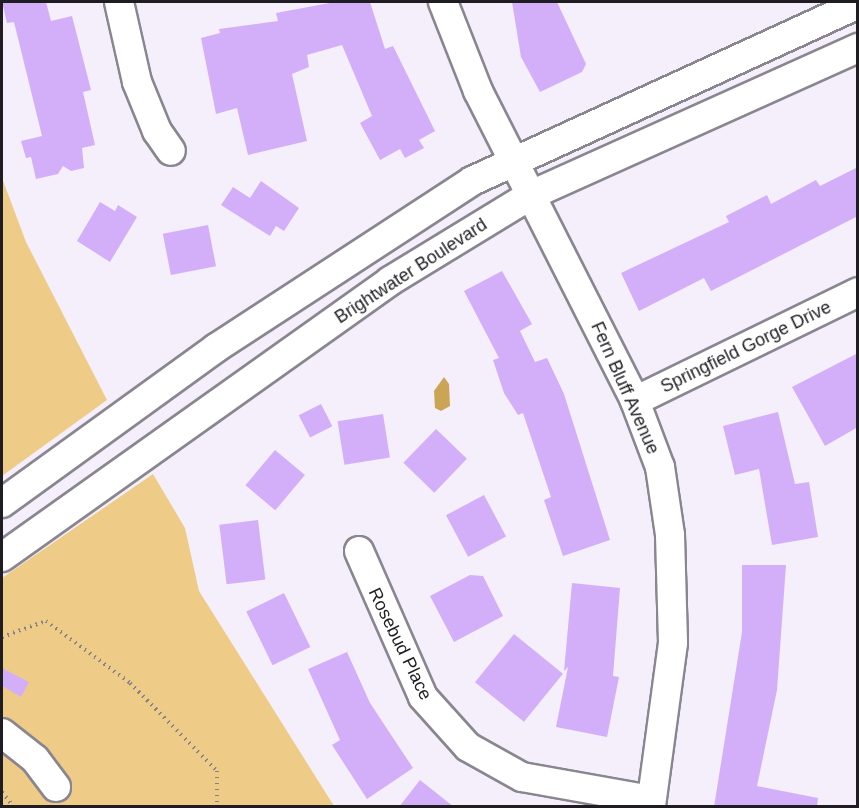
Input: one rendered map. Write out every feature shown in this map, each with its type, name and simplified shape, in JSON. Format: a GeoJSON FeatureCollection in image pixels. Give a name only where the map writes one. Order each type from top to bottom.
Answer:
{"type":"FeatureCollection","features":[{"type":"Feature","properties":{"kind":"street"},"geometry":{"type":"LineString","coordinates":[[120,2],[136,82],[156,131],[171,151]]}},
{"type":"Feature","properties":{"kind":"street","name":"Fern Bluff Avenue"},"geometry":{"type":"LineString","coordinates":[[443,2],[456,42],[512,162],[531,195],[635,402],[664,485],[671,546],[673,643],[651,803]]}},
{"type":"Feature","properties":{"kind":"street"},"geometry":{"type":"LineString","coordinates":[[2,503],[216,348],[472,181],[858,4]]}},
{"type":"Feature","properties":{"kind":"street","name":"Brightwater Boulevard"},"geometry":{"type":"LineString","coordinates":[[2,557],[390,281],[531,195],[858,48]]}},
{"type":"Feature","properties":{"kind":"street","name":"Springfield Gorge Drive"},"geometry":{"type":"LineString","coordinates":[[635,402],[858,292]]}},
{"type":"Feature","properties":{"kind":"street","name":"Rosebud Place"},"geometry":{"type":"LineString","coordinates":[[359,551],[423,697],[468,747],[522,777],[651,803]]}},
{"type":"Feature","properties":{"kind":"street"},"geometry":{"type":"LineString","coordinates":[[2,733],[35,759],[56,787]]}},
{"type":"Feature","properties":{"kind":"path"},"geometry":{"type":"LineString","coordinates":[[2,637],[46,621],[130,683],[217,771],[217,807]]}},
{"type":"Feature","properties":{"kind":"path"},"geometry":{"type":"LineString","coordinates":[[2,792],[13,807]]}},
{"type":"Feature","properties":{"kind":"shaded area"},"geometry":{"type":"Polygon","coordinates":[[[2,178],[26,242],[107,400],[2,476],[2,178]]]}},
{"type":"Feature","properties":{"kind":"shaded area"},"geometry":{"type":"Polygon","coordinates":[[[444,377],[449,384],[450,406],[441,411],[435,408],[434,391],[444,377]]]}},
{"type":"Feature","properties":{"kind":"shaded area"},"geometry":{"type":"Polygon","coordinates":[[[153,474],[185,528],[199,591],[334,806],[2,806],[2,578],[153,474]]]}},
{"type":"Feature","properties":{"kind":"building"},"geometry":{"type":"Polygon","coordinates":[[[2,2],[46,2],[51,21],[72,16],[91,90],[83,92],[95,145],[82,148],[84,168],[71,171],[63,166],[58,174],[36,179],[31,157],[26,158],[21,141],[42,136],[14,22],[7,23],[2,2]]]}},
{"type":"Feature","properties":{"kind":"building"},"geometry":{"type":"Polygon","coordinates":[[[335,2],[370,2],[385,49],[393,46],[435,131],[419,140],[424,148],[405,158],[400,149],[380,160],[360,123],[372,116],[342,45],[307,55],[309,67],[292,74],[307,141],[248,155],[237,108],[216,114],[201,38],[220,33],[219,29],[278,21],[276,13],[335,2]]]}},
{"type":"Feature","properties":{"kind":"building"},"geometry":{"type":"Polygon","coordinates":[[[512,2],[557,2],[586,64],[582,72],[540,92],[521,57],[512,2]]]}},
{"type":"Feature","properties":{"kind":"building"},"geometry":{"type":"Polygon","coordinates":[[[858,167],[858,216],[711,291],[704,278],[639,311],[621,273],[729,222],[726,216],[767,195],[771,204],[816,180],[820,186],[858,167]]]}},
{"type":"Feature","properties":{"kind":"building"},"geometry":{"type":"Polygon","coordinates":[[[261,181],[299,208],[284,231],[276,226],[270,236],[221,205],[233,187],[250,198],[261,181]]]}},
{"type":"Feature","properties":{"kind":"building"},"geometry":{"type":"Polygon","coordinates":[[[100,202],[115,211],[118,205],[137,217],[110,262],[77,241],[100,202]]]}},
{"type":"Feature","properties":{"kind":"building"},"geometry":{"type":"Polygon","coordinates":[[[208,225],[216,266],[171,275],[163,234],[208,225]]]}},
{"type":"Feature","properties":{"kind":"building"},"geometry":{"type":"Polygon","coordinates":[[[502,271],[532,324],[520,331],[535,362],[547,358],[564,394],[610,540],[563,556],[544,500],[551,497],[523,413],[518,415],[504,393],[493,360],[499,358],[464,291],[502,271]]]}},
{"type":"Feature","properties":{"kind":"building"},"geometry":{"type":"Polygon","coordinates":[[[858,353],[858,427],[825,446],[792,387],[858,353]]]}},
{"type":"Feature","properties":{"kind":"building"},"geometry":{"type":"Polygon","coordinates":[[[321,404],[332,426],[310,438],[299,415],[321,404]]]}},
{"type":"Feature","properties":{"kind":"building"},"geometry":{"type":"Polygon","coordinates":[[[778,412],[795,484],[809,482],[818,537],[772,545],[759,469],[735,475],[723,426],[778,412]]]}},
{"type":"Feature","properties":{"kind":"building"},"geometry":{"type":"Polygon","coordinates":[[[383,414],[390,457],[344,465],[338,421],[383,414]]]}},
{"type":"Feature","properties":{"kind":"building"},"geometry":{"type":"Polygon","coordinates":[[[436,429],[467,459],[434,493],[403,463],[436,429]]]}},
{"type":"Feature","properties":{"kind":"building"},"geometry":{"type":"Polygon","coordinates":[[[275,450],[305,475],[275,510],[245,485],[275,450]]]}},
{"type":"Feature","properties":{"kind":"building"},"geometry":{"type":"Polygon","coordinates":[[[484,495],[506,536],[468,557],[446,515],[484,495]]]}},
{"type":"Feature","properties":{"kind":"building"},"geometry":{"type":"Polygon","coordinates":[[[258,520],[265,580],[227,584],[219,525],[258,520]]]}},
{"type":"Feature","properties":{"kind":"building"},"geometry":{"type":"Polygon","coordinates":[[[742,565],[786,565],[777,690],[757,786],[818,798],[817,807],[714,807],[742,632],[742,565]]]}},
{"type":"Feature","properties":{"kind":"building"},"geometry":{"type":"Polygon","coordinates":[[[470,575],[483,576],[503,616],[454,642],[430,596],[470,575]]]}},
{"type":"Feature","properties":{"kind":"building"},"geometry":{"type":"Polygon","coordinates":[[[572,583],[620,588],[613,676],[619,677],[607,737],[556,727],[568,667],[564,671],[572,583]]]}},
{"type":"Feature","properties":{"kind":"building"},"geometry":{"type":"Polygon","coordinates":[[[284,593],[310,647],[273,665],[246,611],[284,593]]]}},
{"type":"Feature","properties":{"kind":"building"},"geometry":{"type":"Polygon","coordinates":[[[514,634],[563,674],[524,722],[475,682],[514,634]]]}},
{"type":"Feature","properties":{"kind":"building"},"geometry":{"type":"Polygon","coordinates":[[[347,652],[370,703],[413,768],[367,799],[332,745],[340,740],[308,669],[347,652]]]}},
{"type":"Feature","properties":{"kind":"building"},"geometry":{"type":"Polygon","coordinates":[[[2,668],[29,682],[21,697],[2,686],[2,668]]]}},
{"type":"Feature","properties":{"kind":"building"},"geometry":{"type":"Polygon","coordinates":[[[420,780],[454,807],[399,807],[420,780]]]}}]}
